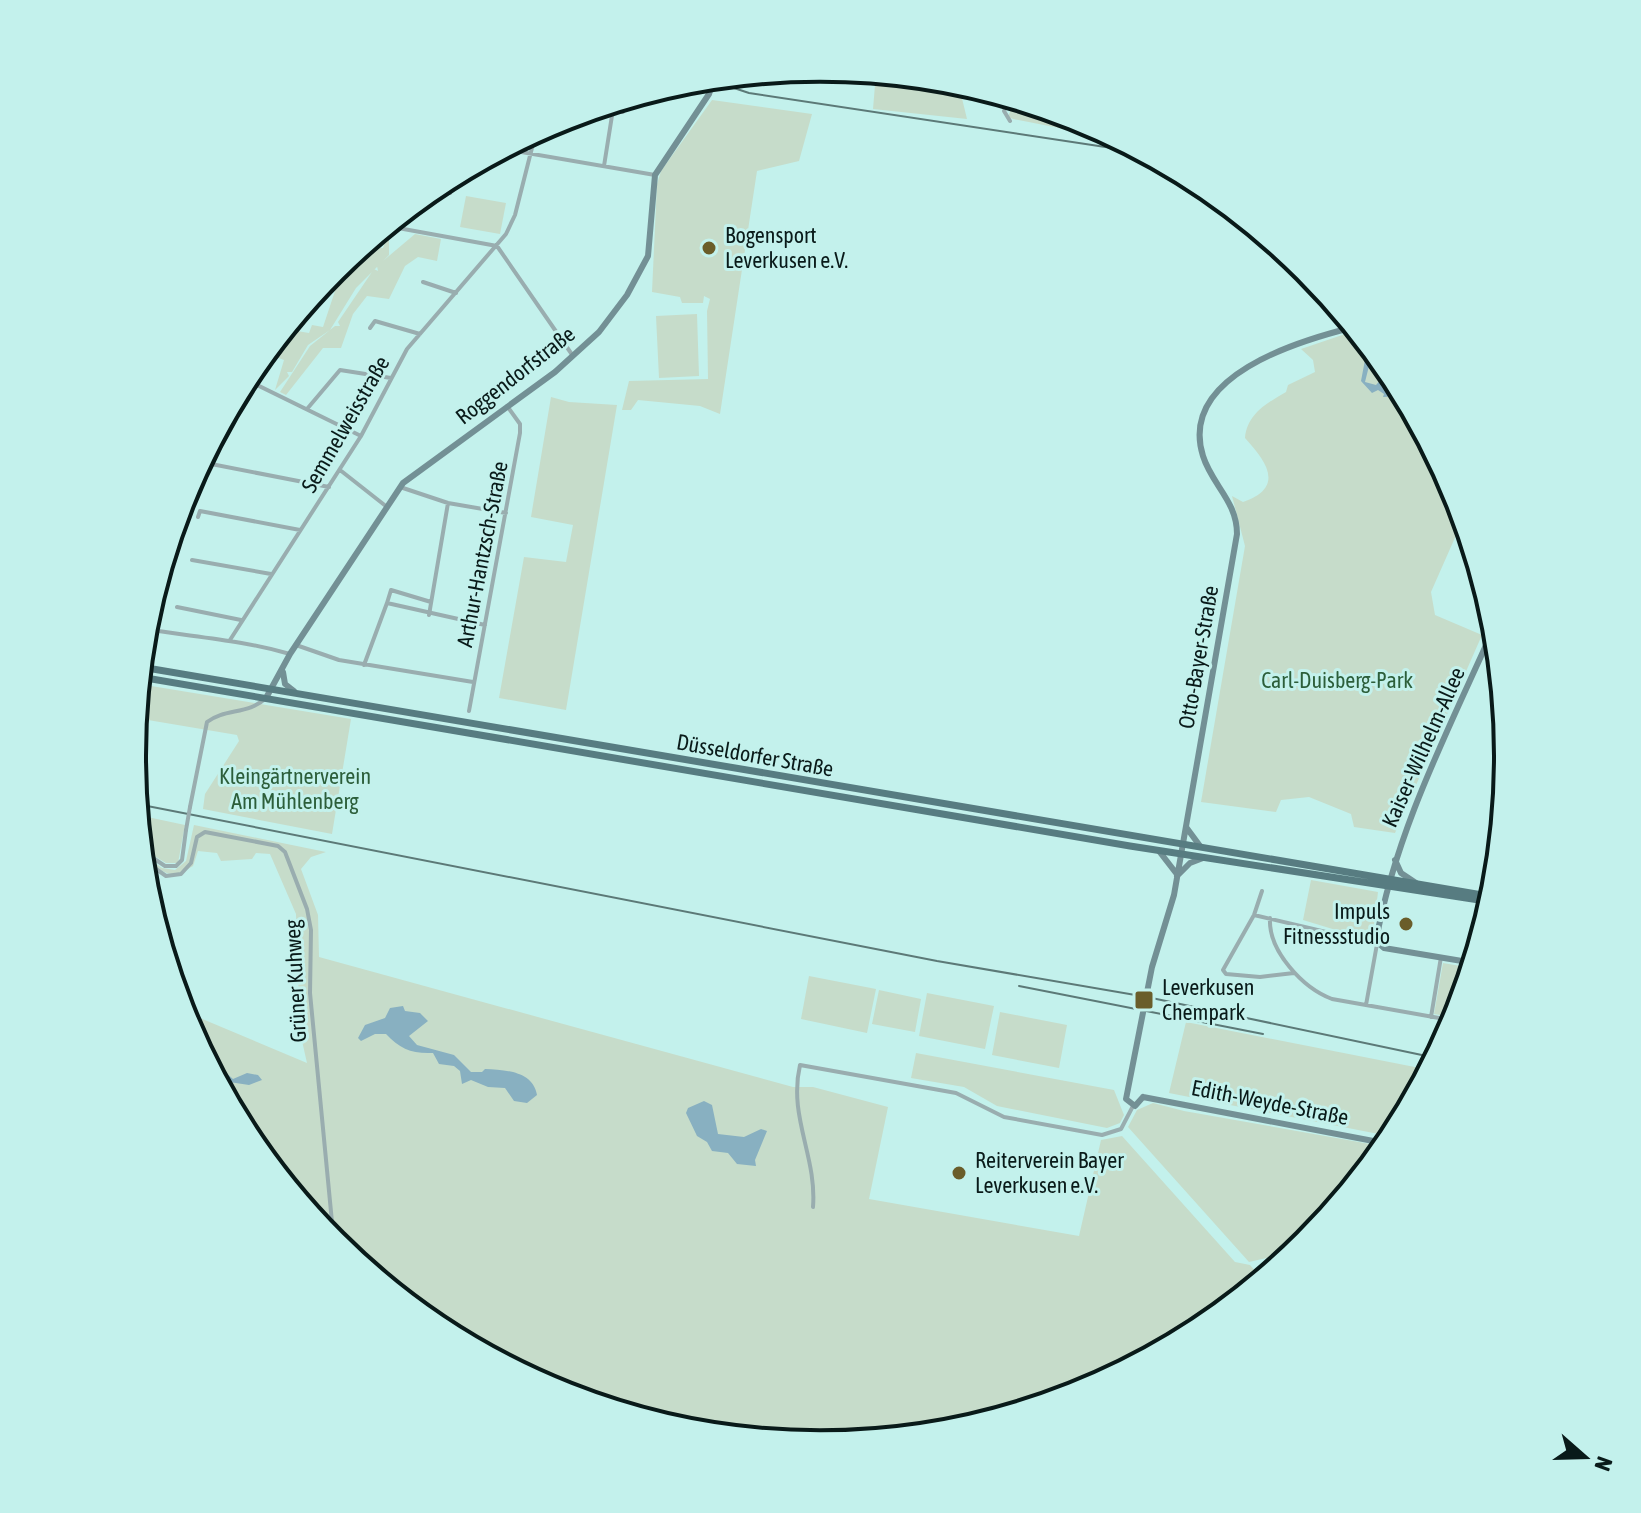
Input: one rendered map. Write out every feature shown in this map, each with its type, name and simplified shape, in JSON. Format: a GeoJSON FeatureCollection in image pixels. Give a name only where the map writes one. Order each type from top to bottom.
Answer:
{"type":"FeatureCollection","features":[{"type":"Feature","properties":{"kind":"main road","name":"Düsseldorfer Straße"},"geometry":{"type":"LineString","coordinates":[[152,669],[268,694],[299,695],[706,769]]}},
{"type":"Feature","properties":{"kind":"main road","name":"Düsseldorfer Straße"},"geometry":{"type":"LineString","coordinates":[[151,678],[268,694],[1182,850],[1275,869],[1387,884]]}},
{"type":"Feature","properties":{"kind":"main road","name":"Düsseldorfer Straße"},"geometry":{"type":"LineString","coordinates":[[929,807],[1159,851],[1182,850]]}},
{"type":"Feature","properties":{"kind":"main road","name":"Düsseldorfer Straße"},"geometry":{"type":"LineString","coordinates":[[1204,854],[1364,876],[1387,884]]}},
{"type":"Feature","properties":{"kind":"main road"},"geometry":{"type":"LineString","coordinates":[[1387,884],[1419,885],[1480,897]]}},
{"type":"Feature","properties":{"kind":"main road"},"geometry":{"type":"LineString","coordinates":[[1387,884],[1480,898]]}},
{"type":"Feature","properties":{"kind":"street","name":"Roggendorfstraße"},"geometry":{"type":"LineString","coordinates":[[268,694],[290,654],[400,487],[573,356],[603,327],[646,263],[655,175],[710,92]]}},
{"type":"Feature","properties":{"kind":"street"},"geometry":{"type":"LineString","coordinates":[[1005,108],[1010,121]]}},
{"type":"Feature","properties":{"kind":"street"},"geometry":{"type":"LineString","coordinates":[[604,166],[612,115]]}},
{"type":"Feature","properties":{"kind":"street","name":"Semmelweisstraße"},"geometry":{"type":"LineString","coordinates":[[230,640],[340,470],[391,378],[420,334],[497,246],[515,215],[533,147]]}},
{"type":"Feature","properties":{"kind":"street"},"geometry":{"type":"LineString","coordinates":[[523,152],[655,175]]}},
{"type":"Feature","properties":{"kind":"street"},"geometry":{"type":"LineString","coordinates":[[401,228],[497,246],[573,356]]}},
{"type":"Feature","properties":{"kind":"street"},"geometry":{"type":"LineString","coordinates":[[423,282],[456,293]]}},
{"type":"Feature","properties":{"kind":"street","name":"Semmelweisstraße"},"geometry":{"type":"LineString","coordinates":[[370,328],[375,321],[420,334]]}},
{"type":"Feature","properties":{"kind":"street","name":"Otto-Bayer-Straße"},"geometry":{"type":"LineString","coordinates":[[1130,1089],[1152,967],[1177,876],[1237,534],[1232,504],[1202,453],[1200,430],[1204,413],[1221,387],[1245,368],[1344,331]]}},
{"type":"Feature","properties":{"kind":"street"},"geometry":{"type":"LineString","coordinates":[[307,409],[340,370],[391,378]]}},
{"type":"Feature","properties":{"kind":"street"},"geometry":{"type":"LineString","coordinates":[[258,385],[361,436]]}},
{"type":"Feature","properties":{"kind":"street","name":"Arthur-Hantzsch-Straße"},"geometry":{"type":"LineString","coordinates":[[469,711],[520,433],[520,424],[507,406]]}},
{"type":"Feature","properties":{"kind":"street"},"geometry":{"type":"LineString","coordinates":[[213,464],[329,487]]}},
{"type":"Feature","properties":{"kind":"street"},"geometry":{"type":"LineString","coordinates":[[340,470],[387,507]]}},
{"type":"Feature","properties":{"kind":"street"},"geometry":{"type":"LineString","coordinates":[[400,487],[448,503],[506,513]]}},
{"type":"Feature","properties":{"kind":"street"},"geometry":{"type":"LineString","coordinates":[[429,615],[448,503]]}},
{"type":"Feature","properties":{"kind":"street"},"geometry":{"type":"LineString","coordinates":[[198,517],[200,511],[300,530]]}},
{"type":"Feature","properties":{"kind":"street"},"geometry":{"type":"LineString","coordinates":[[192,560],[271,574]]}},
{"type":"Feature","properties":{"kind":"street"},"geometry":{"type":"LineString","coordinates":[[364,665],[391,590],[431,602]]}},
{"type":"Feature","properties":{"kind":"street"},"geometry":{"type":"LineString","coordinates":[[387,603],[429,615],[485,625]]}},
{"type":"Feature","properties":{"kind":"street"},"geometry":{"type":"LineString","coordinates":[[177,607],[241,620]]}},
{"type":"Feature","properties":{"kind":"street"},"geometry":{"type":"LineString","coordinates":[[158,631],[230,640],[290,654]]}},
{"type":"Feature","properties":{"kind":"street"},"geometry":{"type":"LineString","coordinates":[[296,645],[330,658],[474,682]]}},
{"type":"Feature","properties":{"kind":"street","name":"Kaiser-Wilhelm-Allee"},"geometry":{"type":"LineString","coordinates":[[1377,944],[1395,857],[1486,647]]}},
{"type":"Feature","properties":{"kind":"street"},"geometry":{"type":"LineString","coordinates":[[283,668],[285,684],[299,695]]}},
{"type":"Feature","properties":{"kind":"street"},"geometry":{"type":"LineString","coordinates":[[154,859],[165,866],[176,866],[182,860],[207,722],[215,716],[250,711],[268,694]]}},
{"type":"Feature","properties":{"kind":"street"},"geometry":{"type":"LineString","coordinates":[[1159,851],[1171,863],[1177,876],[1204,854],[1186,827]]}},
{"type":"Feature","properties":{"kind":"street","name":"Grüner Kuhweg"},"geometry":{"type":"LineString","coordinates":[[156,869],[166,876],[181,874],[191,863],[197,837],[205,832],[278,846],[285,852],[307,909],[311,930],[310,993],[332,1220]]}},
{"type":"Feature","properties":{"kind":"street"},"geometry":{"type":"LineString","coordinates":[[1364,876],[1383,872],[1395,857]]}},
{"type":"Feature","properties":{"kind":"street"},"geometry":{"type":"LineString","coordinates":[[1395,857],[1401,873],[1419,885]]}},
{"type":"Feature","properties":{"kind":"street"},"geometry":{"type":"LineString","coordinates":[[1262,891],[1254,915],[1223,970],[1226,974],[1260,977],[1294,973]]}},
{"type":"Feature","properties":{"kind":"street"},"geometry":{"type":"LineString","coordinates":[[1254,915],[1361,943],[1463,961]]}},
{"type":"Feature","properties":{"kind":"street"},"geometry":{"type":"LineString","coordinates":[[1270,918],[1273,934],[1294,973],[1326,997],[1442,1019]]}},
{"type":"Feature","properties":{"kind":"street"},"geometry":{"type":"LineString","coordinates":[[1366,1006],[1377,944]]}},
{"type":"Feature","properties":{"kind":"street"},"geometry":{"type":"LineString","coordinates":[[1431,1017],[1441,957]]}},
{"type":"Feature","properties":{"kind":"street"},"geometry":{"type":"LineString","coordinates":[[813,1207],[809,1160],[795,1107],[800,1065],[956,1093],[1000,1116],[1102,1135],[1121,1129],[1133,1106],[1141,1103],[1143,1097],[1137,1089],[1130,1089],[1126,1099],[1133,1106]]}},
{"type":"Feature","properties":{"kind":"street","name":"Edith-Weyde-Straße"},"geometry":{"type":"LineString","coordinates":[[1143,1097],[1374,1141]]}},
{"type":"Feature","properties":{"kind":"green space"},"geometry":{"type":"Polygon","coordinates":[[[875,84],[962,97],[967,119],[873,109],[875,84]]]}},
{"type":"Feature","properties":{"kind":"green space"},"geometry":{"type":"Polygon","coordinates":[[[712,100],[812,114],[799,161],[757,171],[720,414],[700,406],[638,400],[631,410],[622,410],[629,381],[708,379],[707,311],[710,299],[704,296],[703,303],[682,303],[680,297],[652,292],[657,184],[661,171],[712,100]]]}},
{"type":"Feature","properties":{"kind":"green space"},"geometry":{"type":"Polygon","coordinates":[[[1011,110],[1072,131],[1013,119],[1008,117],[1011,110]]]}},
{"type":"Feature","properties":{"kind":"green space"},"geometry":{"type":"Polygon","coordinates":[[[466,196],[506,203],[500,234],[460,227],[466,196]]]}},
{"type":"Feature","properties":{"kind":"green space"},"geometry":{"type":"Polygon","coordinates":[[[415,234],[441,239],[437,261],[418,257],[405,266],[389,299],[367,296],[353,314],[341,348],[323,348],[286,395],[280,392],[310,346],[335,326],[340,326],[338,322],[374,269],[378,271],[377,266],[415,234]]]}},
{"type":"Feature","properties":{"kind":"green space"},"geometry":{"type":"Polygon","coordinates":[[[389,238],[389,255],[356,288],[330,330],[308,345],[292,372],[287,372],[289,376],[275,390],[284,360],[277,357],[285,346],[297,331],[309,333],[312,325],[323,327],[336,288],[376,249],[383,248],[389,238]]]}},
{"type":"Feature","properties":{"kind":"green space"},"geometry":{"type":"Polygon","coordinates":[[[697,314],[699,376],[659,378],[656,316],[697,314]]]}},
{"type":"Feature","properties":{"kind":"green space","name":"Carl-Duisberg-Park"},"geometry":{"type":"Polygon","coordinates":[[[1346,334],[1405,419],[1444,498],[1457,534],[1431,592],[1435,615],[1482,635],[1395,833],[1354,827],[1351,814],[1309,797],[1281,800],[1276,812],[1201,802],[1245,546],[1232,496],[1243,502],[1256,496],[1268,481],[1265,464],[1245,438],[1247,430],[1254,416],[1286,392],[1288,385],[1315,372],[1313,360],[1301,349],[1346,334]]]}},
{"type":"Feature","properties":{"kind":"green space"},"geometry":{"type":"Polygon","coordinates":[[[551,397],[569,402],[617,405],[566,710],[499,698],[524,557],[566,562],[573,525],[531,517],[551,397]]]}},
{"type":"Feature","properties":{"kind":"green space","name":"Kleingärtnerverein Am Mühlenberg"},"geometry":{"type":"Polygon","coordinates":[[[150,686],[351,719],[332,834],[203,809],[205,794],[239,741],[237,735],[147,720],[150,686]]]}},
{"type":"Feature","properties":{"kind":"green space"},"geometry":{"type":"Polygon","coordinates":[[[149,817],[185,825],[178,863],[166,863],[154,856],[149,817]]]}},
{"type":"Feature","properties":{"kind":"green space"},"geometry":{"type":"Polygon","coordinates":[[[194,825],[326,852],[311,857],[301,869],[318,915],[319,957],[793,1087],[813,1087],[888,1107],[869,1199],[1079,1236],[1101,1140],[1122,1136],[1235,1262],[1250,1265],[1256,1272],[1158,1341],[1079,1380],[995,1408],[909,1425],[820,1431],[732,1425],[646,1408],[562,1380],[483,1341],[410,1292],[344,1233],[285,1167],[236,1094],[198,1017],[307,1063],[300,1032],[296,914],[270,854],[256,853],[252,859],[221,861],[217,853],[198,851],[193,866],[170,874],[155,863],[175,870],[186,861],[194,825]]]}},
{"type":"Feature","properties":{"kind":"green space"},"geometry":{"type":"Polygon","coordinates":[[[1311,880],[1378,892],[1372,941],[1303,920],[1311,880]]]}},
{"type":"Feature","properties":{"kind":"green space"},"geometry":{"type":"Polygon","coordinates":[[[1443,963],[1461,966],[1444,1016],[1434,1014],[1443,963]]]}},
{"type":"Feature","properties":{"kind":"green space"},"geometry":{"type":"Polygon","coordinates":[[[809,976],[876,989],[867,1033],[801,1019],[809,976]]]}},
{"type":"Feature","properties":{"kind":"green space"},"geometry":{"type":"Polygon","coordinates":[[[879,990],[921,999],[915,1032],[872,1024],[879,990]]]}},
{"type":"Feature","properties":{"kind":"green space"},"geometry":{"type":"Polygon","coordinates":[[[927,993],[994,1006],[985,1049],[919,1036],[927,993]]]}},
{"type":"Feature","properties":{"kind":"green space"},"geometry":{"type":"Polygon","coordinates":[[[1000,1012],[1067,1025],[1059,1068],[992,1055],[1000,1012]]]}},
{"type":"Feature","properties":{"kind":"green space"},"geometry":{"type":"Polygon","coordinates":[[[1186,1022],[1418,1068],[1379,1134],[1169,1093],[1186,1022]]]}},
{"type":"Feature","properties":{"kind":"green space"},"geometry":{"type":"Polygon","coordinates":[[[916,1053],[1114,1090],[1124,1115],[1120,1123],[1107,1128],[997,1106],[964,1087],[911,1078],[916,1053]]]}},
{"type":"Feature","properties":{"kind":"green space"},"geometry":{"type":"Polygon","coordinates":[[[1153,1103],[1372,1144],[1328,1201],[1273,1257],[1249,1262],[1128,1127],[1137,1110],[1153,1103]]]}},
{"type":"Feature","properties":{"kind":"water"},"geometry":{"type":"Polygon","coordinates":[[[1365,359],[1369,365],[1365,382],[1376,385],[1380,380],[1390,396],[1383,397],[1384,394],[1378,390],[1372,393],[1361,381],[1365,359]]]}},
{"type":"Feature","properties":{"kind":"water"},"geometry":{"type":"Polygon","coordinates":[[[403,1006],[405,1011],[420,1013],[428,1021],[409,1036],[417,1045],[454,1055],[471,1072],[485,1069],[517,1073],[530,1081],[537,1095],[527,1103],[514,1101],[505,1088],[488,1087],[471,1080],[462,1084],[460,1071],[454,1066],[439,1064],[433,1053],[407,1050],[386,1034],[375,1034],[361,1041],[358,1038],[365,1025],[385,1018],[390,1008],[403,1006]]]}},
{"type":"Feature","properties":{"kind":"water"},"geometry":{"type":"Polygon","coordinates":[[[224,1072],[233,1079],[247,1073],[258,1075],[262,1080],[249,1085],[230,1082],[224,1072]]]}},
{"type":"Feature","properties":{"kind":"water"},"geometry":{"type":"Polygon","coordinates":[[[704,1101],[712,1105],[718,1134],[744,1137],[761,1129],[767,1131],[755,1160],[756,1166],[737,1164],[728,1153],[712,1151],[707,1142],[697,1136],[686,1113],[688,1108],[704,1101]]]}},
{"type":"Feature","properties":{"kind":"railway"},"geometry":{"type":"LineString","coordinates":[[733,88],[749,93],[1110,148]]}},
{"type":"Feature","properties":{"kind":"railway"},"geometry":{"type":"LineString","coordinates":[[148,806],[937,961],[1147,997],[1425,1056]]}},
{"type":"Feature","properties":{"kind":"railway"},"geometry":{"type":"LineString","coordinates":[[1019,986],[1263,1034]]}},
{"type":"Feature","properties":{"kind":"place","name":"Bogensport Leverkusen e.V."},"geometry":{"type":"Point","coordinates":[709,248]}},
{"type":"Feature","properties":{"kind":"place","name":"Impuls Fitnessstudio"},"geometry":{"type":"Point","coordinates":[1406,924]}},
{"type":"Feature","properties":{"kind":"place","name":"Leverkusen Chempark"},"geometry":{"type":"Point","coordinates":[1144,1000]}},
{"type":"Feature","properties":{"kind":"place","name":"Reiterverein Bayer Leverkusen e.V."},"geometry":{"type":"Point","coordinates":[959,1173]}}]}
